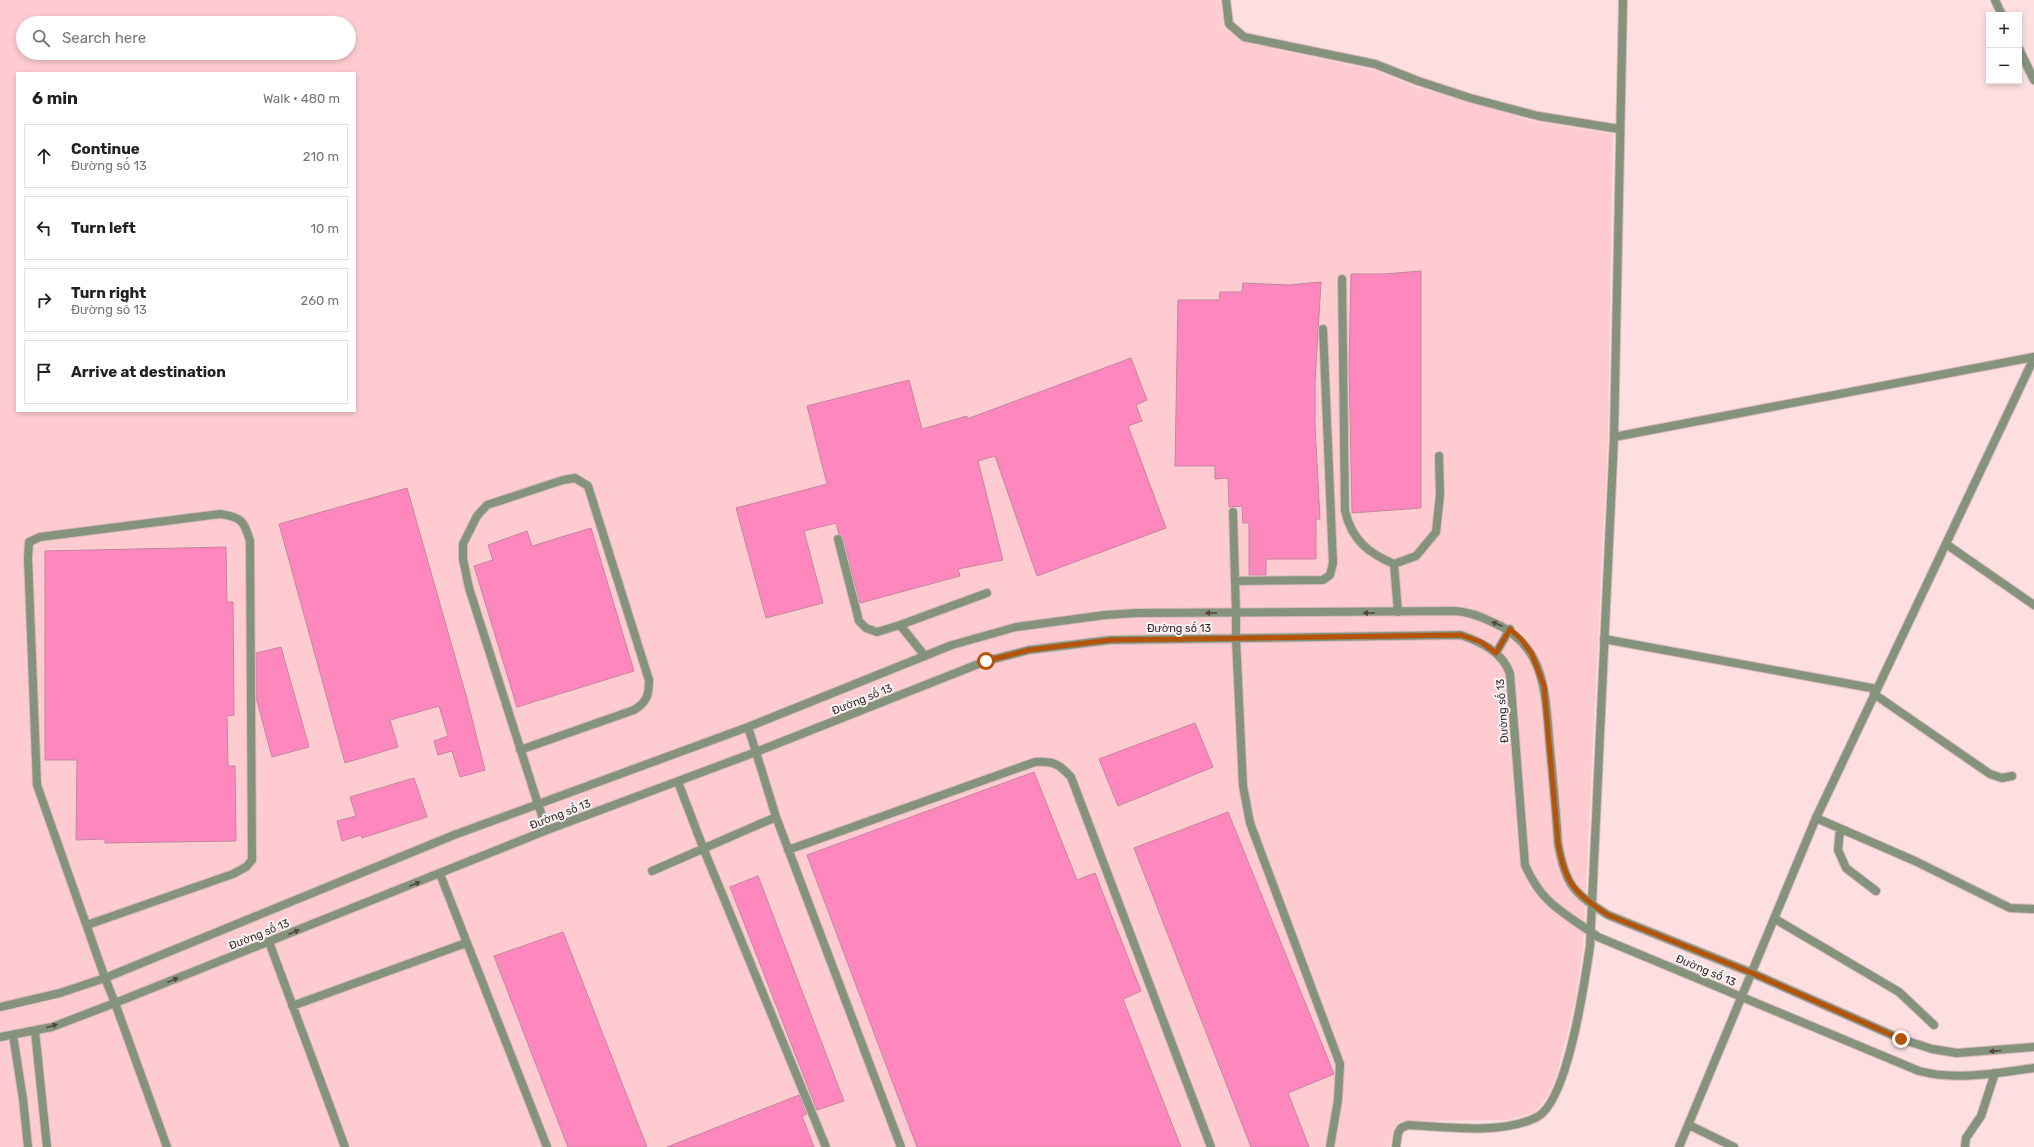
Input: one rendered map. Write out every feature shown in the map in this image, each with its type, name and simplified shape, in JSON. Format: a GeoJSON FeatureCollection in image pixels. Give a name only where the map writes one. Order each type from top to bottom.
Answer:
{"type":"FeatureCollection","features":[{"type":"Feature","properties":{"kind":"street"},"geometry":{"type":"LineString","coordinates":[[1226,0],[1229,24],[1244,37],[1375,64],[1418,82],[1538,116],[1619,129]]}},
{"type":"Feature","properties":{"kind":"street"},"geometry":{"type":"LineString","coordinates":[[1396,1147],[1398,1133],[1401,1128],[1408,1125],[1487,1127],[1509,1125],[1539,1116],[1554,1099],[1562,1077],[1582,1000],[1592,905],[1614,438],[1619,129],[1623,0]]}},
{"type":"Feature","properties":{"kind":"street"},"geometry":{"type":"LineString","coordinates":[[1995,0],[2001,12]]}},
{"type":"Feature","properties":{"kind":"street"},"geometry":{"type":"LineString","coordinates":[[2022,55],[2034,80]]}},
{"type":"Feature","properties":{"kind":"street"},"geometry":{"type":"LineString","coordinates":[[1342,279],[1345,511],[1349,527],[1360,542],[1375,556],[1394,564],[1416,556],[1436,532],[1440,495],[1439,456]]}},
{"type":"Feature","properties":{"kind":"street"},"geometry":{"type":"LineString","coordinates":[[1236,580],[1323,580],[1330,575],[1333,563],[1323,329]]}},
{"type":"Feature","properties":{"kind":"street"},"geometry":{"type":"LineString","coordinates":[[1614,438],[2034,357]]}},
{"type":"Feature","properties":{"kind":"street"},"geometry":{"type":"LineString","coordinates":[[1679,1147],[1816,818],[2034,357]]}},
{"type":"Feature","properties":{"kind":"street"},"geometry":{"type":"LineString","coordinates":[[520,750],[634,710],[644,704],[649,695],[649,680],[588,486],[575,478],[563,480],[487,505],[477,516],[463,544],[463,560],[469,588],[520,750],[547,830]]}},
{"type":"Feature","properties":{"kind":"street"},"geometry":{"type":"LineString","coordinates":[[1232,512],[1236,580],[1236,639],[1243,786],[1250,823],[1340,1064],[1338,1100],[1330,1147]]}},
{"type":"Feature","properties":{"kind":"street"},"geometry":{"type":"LineString","coordinates":[[86,925],[233,874],[246,867],[252,860],[250,541],[245,524],[233,516],[220,514],[40,537],[29,542],[28,558],[37,785],[86,925],[105,978],[167,1147]]}},
{"type":"Feature","properties":{"kind":"street"},"geometry":{"type":"LineString","coordinates":[[838,539],[859,621],[866,628],[877,632],[900,625],[987,592]]}},
{"type":"Feature","properties":{"kind":"street"},"geometry":{"type":"LineString","coordinates":[[1946,544],[2034,605]]}},
{"type":"Feature","properties":{"kind":"street"},"geometry":{"type":"LineString","coordinates":[[1394,564],[1398,612]]}},
{"type":"Feature","properties":{"kind":"street","name":"Đường số 13"},"geometry":{"type":"LineString","coordinates":[[0,1007],[60,993],[105,978],[454,835],[748,727],[952,646],[1016,627],[1136,613],[1467,612],[1510,629],[1521,639],[1532,654],[1544,686],[1558,843],[1562,867],[1572,887],[1592,905],[1608,915],[1752,973],[1901,1039],[1932,1049],[1957,1053],[2034,1047]]}},
{"type":"Feature","properties":{"kind":"street"},"geometry":{"type":"LineString","coordinates":[[900,625],[925,656]]}},
{"type":"Feature","properties":{"kind":"street"},"geometry":{"type":"LineString","coordinates":[[1496,653],[1510,629]]}},
{"type":"Feature","properties":{"kind":"street","name":"Đường số 13"},"geometry":{"type":"LineString","coordinates":[[0,1037],[35,1031],[115,1003],[547,830],[756,752],[986,661],[1029,650],[1110,640],[1461,635],[1481,642],[1496,653],[1507,665],[1510,674],[1526,865],[1533,882],[1544,897],[1561,912],[1598,936],[1919,1071],[1936,1075],[1995,1073],[2034,1068]]}},
{"type":"Feature","properties":{"kind":"street"},"geometry":{"type":"LineString","coordinates":[[1604,639],[1875,692],[1990,774],[2002,778],[2012,776]]}},
{"type":"Feature","properties":{"kind":"street"},"geometry":{"type":"LineString","coordinates":[[748,727],[776,817],[788,850],[901,1147]]}},
{"type":"Feature","properties":{"kind":"street"},"geometry":{"type":"LineString","coordinates":[[788,850],[1035,762],[1050,762],[1061,767],[1071,777],[1211,1147]]}},
{"type":"Feature","properties":{"kind":"street"},"geometry":{"type":"LineString","coordinates":[[678,782],[704,850],[826,1147]]}},
{"type":"Feature","properties":{"kind":"street"},"geometry":{"type":"LineString","coordinates":[[652,871],[704,850],[776,817]]}},
{"type":"Feature","properties":{"kind":"street"},"geometry":{"type":"LineString","coordinates":[[1816,818],[1915,861],[2010,908],[2033,910]]}},
{"type":"Feature","properties":{"kind":"street"},"geometry":{"type":"LineString","coordinates":[[1840,829],[1838,850],[1846,868],[1876,891]]}},
{"type":"Feature","properties":{"kind":"street"},"geometry":{"type":"LineString","coordinates":[[440,874],[547,1147]]}},
{"type":"Feature","properties":{"kind":"street"},"geometry":{"type":"LineString","coordinates":[[1775,919],[1899,992],[1934,1025]]}},
{"type":"Feature","properties":{"kind":"street"},"geometry":{"type":"LineString","coordinates":[[269,942],[345,1147]]}},
{"type":"Feature","properties":{"kind":"street"},"geometry":{"type":"LineString","coordinates":[[292,1006],[466,942]]}},
{"type":"Feature","properties":{"kind":"street"},"geometry":{"type":"LineString","coordinates":[[35,1031],[47,1147]]}},
{"type":"Feature","properties":{"kind":"street"},"geometry":{"type":"LineString","coordinates":[[13,1035],[23,1099],[28,1147]]}},
{"type":"Feature","properties":{"kind":"street"},"geometry":{"type":"LineString","coordinates":[[1965,1147],[1966,1138],[1981,1116],[1995,1073]]}},
{"type":"Feature","properties":{"kind":"street"},"geometry":{"type":"LineString","coordinates":[[1689,1125],[1734,1147]]}},
{"type":"Feature","properties":{"kind":"shaded area"},"geometry":{"type":"Polygon","coordinates":[[[0,0],[1220,0],[1224,27],[1242,42],[1374,70],[1416,87],[1537,122],[1613,134],[1608,439],[1583,947],[1576,999],[1557,1075],[1549,1095],[1535,1112],[1508,1120],[1404,1121],[1398,1123],[1393,1131],[1390,1147],[0,1147],[0,0]]]}},
{"type":"Feature","properties":{"kind":"building"},"geometry":{"type":"Polygon","coordinates":[[[1421,271],[1421,508],[1352,513],[1349,366],[1351,274],[1384,274],[1421,271]]]}},
{"type":"Feature","properties":{"kind":"building"},"geometry":{"type":"Polygon","coordinates":[[[1321,282],[1315,382],[1315,425],[1320,519],[1316,519],[1316,559],[1266,559],[1266,575],[1249,575],[1249,523],[1243,523],[1242,506],[1229,507],[1228,478],[1215,479],[1215,466],[1175,466],[1178,300],[1219,300],[1220,292],[1242,292],[1243,283],[1288,285],[1321,282]]]}},
{"type":"Feature","properties":{"kind":"building"},"geometry":{"type":"Polygon","coordinates":[[[1131,358],[1147,400],[1136,405],[1142,421],[1128,426],[1166,528],[1037,576],[995,456],[978,461],[1003,560],[958,569],[960,576],[860,603],[843,538],[839,534],[836,523],[804,531],[823,603],[766,618],[736,508],[827,484],[807,406],[909,380],[922,429],[967,416],[967,419],[1131,358]]]}},
{"type":"Feature","properties":{"kind":"building"},"geometry":{"type":"Polygon","coordinates":[[[407,488],[467,699],[485,770],[460,777],[452,751],[438,755],[434,741],[448,736],[439,706],[390,720],[398,747],[345,763],[279,524],[407,488]]]}},
{"type":"Feature","properties":{"kind":"building"},"geometry":{"type":"Polygon","coordinates":[[[591,528],[634,671],[517,707],[474,566],[493,560],[488,545],[527,531],[532,546],[591,528]]]}},
{"type":"Feature","properties":{"kind":"building"},"geometry":{"type":"Polygon","coordinates":[[[226,547],[227,602],[233,602],[234,715],[227,716],[228,766],[235,766],[236,841],[105,843],[105,839],[76,840],[77,760],[45,760],[45,551],[226,547]]]}},
{"type":"Feature","properties":{"kind":"building"},"geometry":{"type":"Polygon","coordinates":[[[281,647],[309,747],[272,757],[256,697],[256,653],[281,647]]]}},
{"type":"Feature","properties":{"kind":"building"},"geometry":{"type":"Polygon","coordinates":[[[1195,723],[1213,767],[1118,806],[1099,759],[1195,723]]]}},
{"type":"Feature","properties":{"kind":"building"},"geometry":{"type":"Polygon","coordinates":[[[1034,772],[1077,880],[1095,873],[1141,991],[1123,999],[1181,1147],[917,1147],[807,855],[1034,772]]]}},
{"type":"Feature","properties":{"kind":"building"},"geometry":{"type":"Polygon","coordinates":[[[414,778],[427,817],[362,838],[361,835],[342,841],[337,821],[356,816],[350,797],[414,778]]]}},
{"type":"Feature","properties":{"kind":"building"},"geometry":{"type":"Polygon","coordinates":[[[1228,812],[1334,1074],[1288,1093],[1309,1147],[1251,1147],[1134,848],[1228,812]]]}},
{"type":"Feature","properties":{"kind":"building"},"geometry":{"type":"Polygon","coordinates":[[[758,876],[844,1101],[817,1110],[730,887],[758,876]]]}},
{"type":"Feature","properties":{"kind":"building"},"geometry":{"type":"Polygon","coordinates":[[[563,932],[647,1147],[568,1147],[494,956],[563,932]]]}},
{"type":"Feature","properties":{"kind":"building"},"geometry":{"type":"Polygon","coordinates":[[[799,1095],[807,1114],[802,1116],[814,1147],[667,1147],[799,1095]]]}},
{"type":"Feature","properties":{"kind":"route"},"geometry":{"type":"LineString","coordinates":[[986,661],[1029,650],[1066,644],[1143,639],[1461,635],[1481,642],[1496,653],[1510,629],[1521,639],[1532,654],[1544,686],[1558,843],[1562,867],[1572,887],[1592,905],[1608,915],[1752,973],[1901,1039]]}}]}
